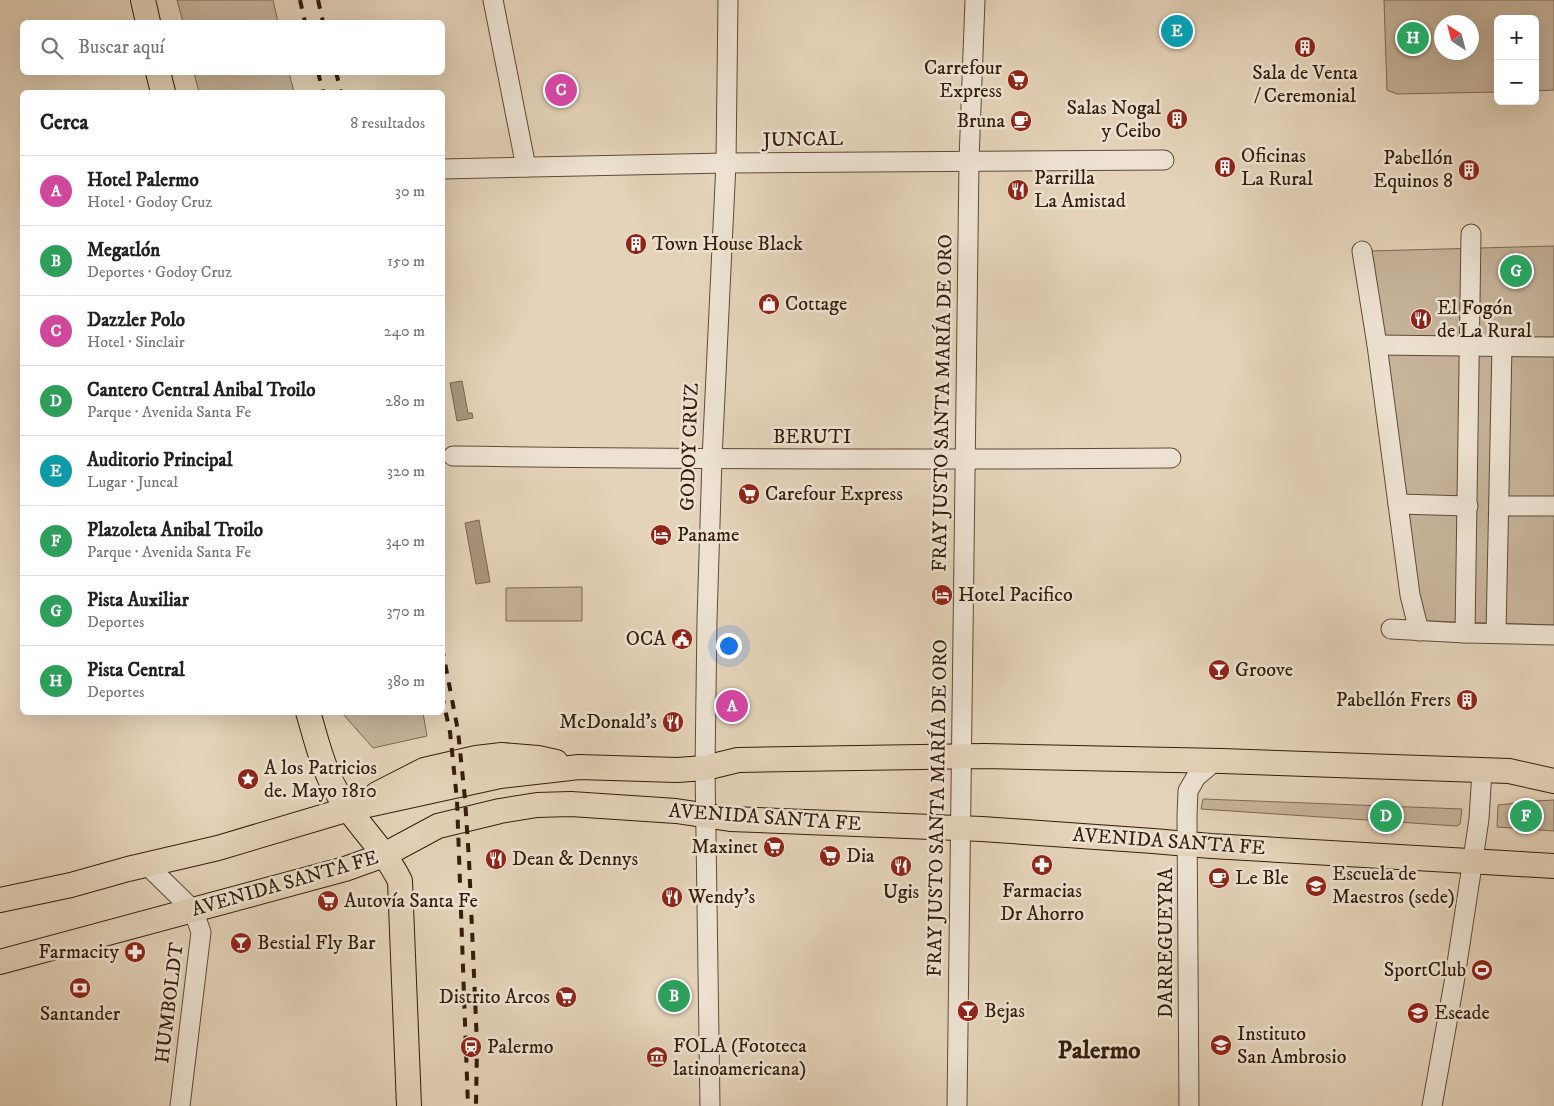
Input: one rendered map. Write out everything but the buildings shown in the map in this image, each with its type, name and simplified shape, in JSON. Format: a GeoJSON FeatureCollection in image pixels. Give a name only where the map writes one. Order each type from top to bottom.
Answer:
{"type":"FeatureCollection","features":[{"type":"Feature","properties":{"kind":"main road"},"geometry":{"type":"LineString","coordinates":[[143,0],[148,20]]}},
{"type":"Feature","properties":{"kind":"main road"},"geometry":{"type":"LineString","coordinates":[[159,75],[162,90]]}},
{"type":"Feature","properties":{"kind":"main road"},"geometry":{"type":"LineString","coordinates":[[309,715],[330,779],[349,809],[393,867],[400,881],[409,1106]]}},
{"type":"Feature","properties":{"kind":"main road","name":"AVENIDA SANTA FE"},"geometry":{"type":"LineString","coordinates":[[0,900],[71,885],[218,848],[349,809],[424,770],[476,758],[502,755],[538,758],[579,767],[677,770],[705,768],[738,760],[962,756],[1215,761],[1518,772],[1554,781]]}},
{"type":"Feature","properties":{"kind":"main road","name":"AVENIDA SANTA FE"},"geometry":{"type":"LineString","coordinates":[[0,962],[345,868],[384,855],[438,826],[500,810],[537,805],[571,804],[676,811],[730,819],[961,828],[1554,866]]}},
{"type":"Feature","properties":{"kind":"main road"},"geometry":{"type":"LineString","coordinates":[[0,916],[48,903],[71,885]]}},
{"type":"Feature","properties":{"kind":"street"},"geometry":{"type":"LineString","coordinates":[[493,0],[526,167]]}},
{"type":"Feature","properties":{"kind":"street","name":"GODOY CRUZ"},"geometry":{"type":"LineString","coordinates":[[710,1106],[705,768],[707,620],[712,459],[726,163],[728,0]]}},
{"type":"Feature","properties":{"kind":"street","name":"FRAY JUSTO SANTA MARÍA DE ORO"},"geometry":{"type":"LineString","coordinates":[[957,1106],[969,161],[975,0]]}},
{"type":"Feature","properties":{"kind":"street","name":"JUNCAL"},"geometry":{"type":"LineString","coordinates":[[445,169],[726,163],[1164,160]]}},
{"type":"Feature","properties":{"kind":"street"},"geometry":{"type":"LineString","coordinates":[[1465,633],[1471,346],[1471,234]]}},
{"type":"Feature","properties":{"kind":"street"},"geometry":{"type":"LineString","coordinates":[[1362,251],[1377,345],[1410,596],[1419,631]]}},
{"type":"Feature","properties":{"kind":"street"},"geometry":{"type":"LineString","coordinates":[[1377,345],[1554,347]]}},
{"type":"Feature","properties":{"kind":"street"},"geometry":{"type":"LineString","coordinates":[[1496,633],[1502,346]]}},
{"type":"Feature","properties":{"kind":"street","name":"BERUTI"},"geometry":{"type":"LineString","coordinates":[[453,456],[966,460],[1171,458]]}},
{"type":"Feature","properties":{"kind":"street"},"geometry":{"type":"LineString","coordinates":[[1398,504],[1468,506]]}},
{"type":"Feature","properties":{"kind":"street"},"geometry":{"type":"LineString","coordinates":[[1499,506],[1554,506]]}},
{"type":"Feature","properties":{"kind":"street"},"geometry":{"type":"LineString","coordinates":[[1391,629],[1554,635]]}},
{"type":"Feature","properties":{"kind":"street","name":"DARREGUEYRA"},"geometry":{"type":"LineString","coordinates":[[1190,1106],[1188,791],[1196,777],[1215,761]]}},
{"type":"Feature","properties":{"kind":"street"},"geometry":{"type":"LineString","coordinates":[[1432,1106],[1480,818],[1482,770]]}},
{"type":"Feature","properties":{"kind":"street","name":"HUMBOLDT"},"geometry":{"type":"LineString","coordinates":[[148,865],[193,910],[201,932],[180,1106]]}},
{"type":"Feature","properties":{"kind":"shaded area"},"geometry":{"type":"Polygon","coordinates":[[[177,0],[273,0],[278,20],[182,20],[177,0]]]}},
{"type":"Feature","properties":{"kind":"shaded area"},"geometry":{"type":"Polygon","coordinates":[[[1384,0],[1554,0],[1554,90],[1539,91],[1539,15],[1494,15],[1494,92],[1397,94],[1387,90],[1384,0]]]}},
{"type":"Feature","properties":{"kind":"shaded area"},"geometry":{"type":"Polygon","coordinates":[[[195,75],[290,75],[293,90],[198,90],[195,75]]]}},
{"type":"Feature","properties":{"kind":"shaded area"},"geometry":{"type":"Polygon","coordinates":[[[1554,246],[1554,625],[1428,621],[1421,619],[1369,251],[1554,246]]]}},
{"type":"Feature","properties":{"kind":"shaded area"},"geometry":{"type":"Polygon","coordinates":[[[462,381],[468,413],[472,413],[473,418],[457,421],[450,383],[462,381]]]}},
{"type":"Feature","properties":{"kind":"shaded area"},"geometry":{"type":"Polygon","coordinates":[[[479,520],[490,582],[476,584],[465,523],[479,520]]]}},
{"type":"Feature","properties":{"kind":"shaded area"},"geometry":{"type":"Polygon","coordinates":[[[582,587],[582,621],[506,621],[506,588],[582,587]]]}},
{"type":"Feature","properties":{"kind":"shaded area"},"geometry":{"type":"Polygon","coordinates":[[[344,715],[423,715],[427,736],[373,748],[344,715]]]}},
{"type":"Feature","properties":{"kind":"shaded area"},"geometry":{"type":"Polygon","coordinates":[[[1203,799],[1462,809],[1460,824],[1457,826],[1201,809],[1203,799]]]}},
{"type":"Feature","properties":{"kind":"shaded area"},"geometry":{"type":"Polygon","coordinates":[[[1554,800],[1554,831],[1497,827],[1498,805],[1554,800]]]}},
{"type":"Feature","properties":{"kind":"railway"},"geometry":{"type":"LineString","coordinates":[[300,0],[305,20]]}},
{"type":"Feature","properties":{"kind":"railway"},"geometry":{"type":"LineString","coordinates":[[318,0],[323,20]]}},
{"type":"Feature","properties":{"kind":"railway"},"geometry":{"type":"LineString","coordinates":[[319,75],[322,90]]}},
{"type":"Feature","properties":{"kind":"railway"},"geometry":{"type":"LineString","coordinates":[[337,75],[340,90]]}},
{"type":"Feature","properties":{"kind":"railway"},"geometry":{"type":"LineString","coordinates":[[445,663],[458,731],[465,799],[477,1044],[476,1106]]}},
{"type":"Feature","properties":{"kind":"railway"},"geometry":{"type":"LineString","coordinates":[[445,709],[450,732],[457,800],[468,1106]]}},
{"type":"Feature","properties":{"kind":"place","name":"Auditorio Principal"},"geometry":{"type":"Point","coordinates":[1177,31]}},
{"type":"Feature","properties":{"kind":"place","name":"Pista Central"},"geometry":{"type":"Point","coordinates":[1413,38]}},
{"type":"Feature","properties":{"kind":"place","name":"Sala de Venta / Ceremonial"},"geometry":{"type":"Point","coordinates":[1305,47]}},
{"type":"Feature","properties":{"kind":"place","name":"Carrefour Express"},"geometry":{"type":"Point","coordinates":[1018,80]}},
{"type":"Feature","properties":{"kind":"place","name":"Dazzler Polo"},"geometry":{"type":"Point","coordinates":[561,90]}},
{"type":"Feature","properties":{"kind":"place","name":"Salas Nogal y Ceibo"},"geometry":{"type":"Point","coordinates":[1177,119]}},
{"type":"Feature","properties":{"kind":"place","name":"Bruna"},"geometry":{"type":"Point","coordinates":[1021,121]}},
{"type":"Feature","properties":{"kind":"place","name":"Oficinas La Rural"},"geometry":{"type":"Point","coordinates":[1225,167]}},
{"type":"Feature","properties":{"kind":"place","name":"Pabellón Equinos 8"},"geometry":{"type":"Point","coordinates":[1469,170]}},
{"type":"Feature","properties":{"kind":"place","name":"Parrilla La Amistad"},"geometry":{"type":"Point","coordinates":[1018,190]}},
{"type":"Feature","properties":{"kind":"place","name":"Town House Black"},"geometry":{"type":"Point","coordinates":[636,244]}},
{"type":"Feature","properties":{"kind":"place","name":"Pista Auxiliar"},"geometry":{"type":"Point","coordinates":[1516,271]}},
{"type":"Feature","properties":{"kind":"place","name":"Cottage"},"geometry":{"type":"Point","coordinates":[769,304]}},
{"type":"Feature","properties":{"kind":"place","name":"El Fogón de La Rural"},"geometry":{"type":"Point","coordinates":[1421,319]}},
{"type":"Feature","properties":{"kind":"place","name":"Carefour Express"},"geometry":{"type":"Point","coordinates":[749,494]}},
{"type":"Feature","properties":{"kind":"place","name":"Paname"},"geometry":{"type":"Point","coordinates":[661,535]}},
{"type":"Feature","properties":{"kind":"place","name":"Hotel Pacifico"},"geometry":{"type":"Point","coordinates":[942,595]}},
{"type":"Feature","properties":{"kind":"place","name":"OCA"},"geometry":{"type":"Point","coordinates":[682,639]}},
{"type":"Feature","properties":{"kind":"place","name":"Groove"},"geometry":{"type":"Point","coordinates":[1219,670]}},
{"type":"Feature","properties":{"kind":"place","name":"Pabellón Frers"},"geometry":{"type":"Point","coordinates":[1467,700]}},
{"type":"Feature","properties":{"kind":"place","name":"Hotel Palermo"},"geometry":{"type":"Point","coordinates":[732,706]}},
{"type":"Feature","properties":{"kind":"place","name":"McDonald's"},"geometry":{"type":"Point","coordinates":[673,722]}},
{"type":"Feature","properties":{"kind":"place","name":"A los Patricios de. Mayo 1810"},"geometry":{"type":"Point","coordinates":[248,779]}},
{"type":"Feature","properties":{"kind":"place","name":"Cantero Central Anibal Troilo"},"geometry":{"type":"Point","coordinates":[1386,816]}},
{"type":"Feature","properties":{"kind":"place","name":"Plazoleta Anibal Troilo"},"geometry":{"type":"Point","coordinates":[1526,816]}},
{"type":"Feature","properties":{"kind":"place","name":"Maxinet"},"geometry":{"type":"Point","coordinates":[774,847]}},
{"type":"Feature","properties":{"kind":"place","name":"Dia"},"geometry":{"type":"Point","coordinates":[830,856]}},
{"type":"Feature","properties":{"kind":"place","name":"Dean & Dennys"},"geometry":{"type":"Point","coordinates":[496,859]}},
{"type":"Feature","properties":{"kind":"place","name":"Farmacias Dr Ahorro"},"geometry":{"type":"Point","coordinates":[1042,865]}},
{"type":"Feature","properties":{"kind":"place","name":"Ugis"},"geometry":{"type":"Point","coordinates":[901,866]}},
{"type":"Feature","properties":{"kind":"place","name":"Le Ble"},"geometry":{"type":"Point","coordinates":[1219,878]}},
{"type":"Feature","properties":{"kind":"place","name":"Escuela de Maestros (sede)"},"geometry":{"type":"Point","coordinates":[1316,886]}},
{"type":"Feature","properties":{"kind":"place","name":"Wendy's"},"geometry":{"type":"Point","coordinates":[672,897]}},
{"type":"Feature","properties":{"kind":"place","name":"Autovía Santa Fe"},"geometry":{"type":"Point","coordinates":[328,901]}},
{"type":"Feature","properties":{"kind":"place","name":"Bestial Fly Bar"},"geometry":{"type":"Point","coordinates":[241,943]}},
{"type":"Feature","properties":{"kind":"place","name":"Farmacity"},"geometry":{"type":"Point","coordinates":[135,952]}},
{"type":"Feature","properties":{"kind":"place","name":"SportClub"},"geometry":{"type":"Point","coordinates":[1482,970]}},
{"type":"Feature","properties":{"kind":"place","name":"Santander"},"geometry":{"type":"Point","coordinates":[80,988]}},
{"type":"Feature","properties":{"kind":"place","name":"Megatlón"},"geometry":{"type":"Point","coordinates":[674,996]}},
{"type":"Feature","properties":{"kind":"place","name":"Distrito Arcos"},"geometry":{"type":"Point","coordinates":[566,997]}},
{"type":"Feature","properties":{"kind":"place","name":"Bejas"},"geometry":{"type":"Point","coordinates":[968,1011]}},
{"type":"Feature","properties":{"kind":"place","name":"Eseade"},"geometry":{"type":"Point","coordinates":[1418,1013]}},
{"type":"Feature","properties":{"kind":"place","name":"Instituto San Ambrosio"},"geometry":{"type":"Point","coordinates":[1221,1045]}},
{"type":"Feature","properties":{"kind":"place","name":"Palermo"},"geometry":{"type":"Point","coordinates":[471,1047]}},
{"type":"Feature","properties":{"kind":"place","name":"FOLA (Fototeca latinoamericana)"},"geometry":{"type":"Point","coordinates":[657,1057]}},
{"type":"Feature","properties":{"kind":"district","name":"Palermo"},"geometry":{"type":"Point","coordinates":[1099,1050]}}]}
